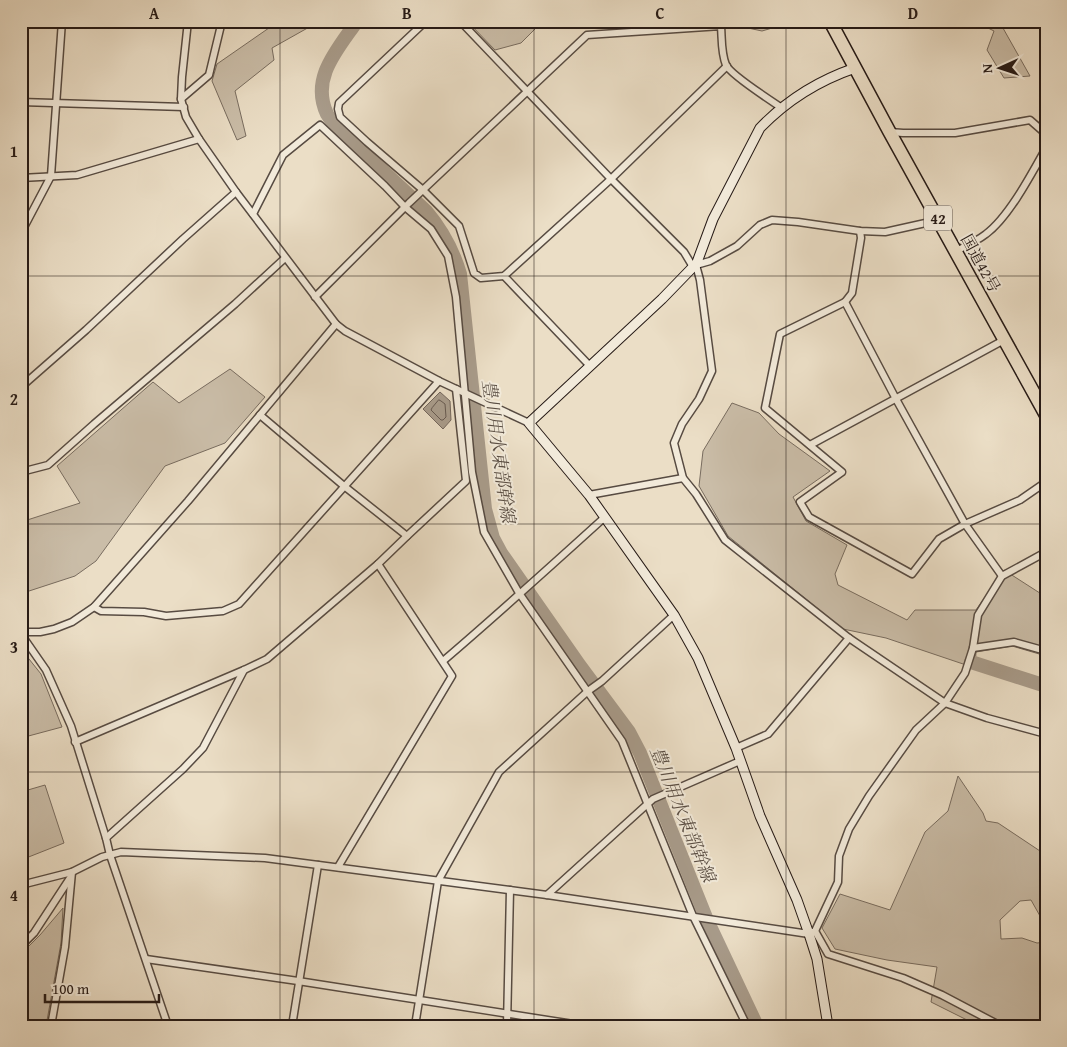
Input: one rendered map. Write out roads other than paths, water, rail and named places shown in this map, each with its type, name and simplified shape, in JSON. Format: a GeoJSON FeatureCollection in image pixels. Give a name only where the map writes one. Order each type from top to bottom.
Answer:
{"type":"FeatureCollection","features":[{"type":"Feature","properties":{"kind":"highway","name":"国道42号"},"geometry":{"type":"LineString","coordinates":[[830,21],[889,132],[1046,415]]}},
{"type":"Feature","properties":{"kind":"street"},"geometry":{"type":"LineString","coordinates":[[21,233],[51,176],[62,21]]}},
{"type":"Feature","properties":{"kind":"street"},"geometry":{"type":"LineString","coordinates":[[188,21],[181,99],[186,117],[236,192],[336,324],[440,381],[529,423],[589,495],[674,616],[698,658],[736,748],[760,816],[796,900],[812,932],[828,954],[903,978],[942,995],[1001,1026]]}},
{"type":"Feature","properties":{"kind":"street"},"geometry":{"type":"LineString","coordinates":[[181,99],[209,75],[222,21]]}},
{"type":"Feature","properties":{"kind":"street"},"geometry":{"type":"LineString","coordinates":[[426,21],[339,102],[338,109],[340,117],[459,226],[474,273],[481,278],[504,276],[610,179],[727,66]]}},
{"type":"Feature","properties":{"kind":"street"},"geometry":{"type":"LineString","coordinates":[[460,21],[610,179],[684,252],[695,266],[700,280],[712,370],[699,399],[682,424],[674,443],[683,478],[696,494],[725,540],[849,638],[945,703],[987,718],[1046,734]]}},
{"type":"Feature","properties":{"kind":"street"},"geometry":{"type":"LineString","coordinates":[[1041,21],[1046,29]]}},
{"type":"Feature","properties":{"kind":"street"},"geometry":{"type":"LineString","coordinates":[[315,297],[420,192],[588,35],[721,26],[722,48],[727,66],[737,76],[782,108]]}},
{"type":"Feature","properties":{"kind":"street"},"geometry":{"type":"LineString","coordinates":[[529,423],[695,266],[712,219],[760,128],[771,116],[822,82],[856,68]]}},
{"type":"Feature","properties":{"kind":"street"},"geometry":{"type":"LineString","coordinates":[[21,102],[184,107]]}},
{"type":"Feature","properties":{"kind":"street"},"geometry":{"type":"LineString","coordinates":[[889,132],[955,132],[1030,120],[1046,134]]}},
{"type":"Feature","properties":{"kind":"street"},"geometry":{"type":"LineString","coordinates":[[253,214],[284,155],[320,125],[431,229],[448,256],[456,296],[472,472],[484,532],[520,592],[622,741],[650,801],[696,917],[747,1026]]}},
{"type":"Feature","properties":{"kind":"street"},"geometry":{"type":"LineString","coordinates":[[21,178],[77,175],[199,139]]}},
{"type":"Feature","properties":{"kind":"street"},"geometry":{"type":"LineString","coordinates":[[956,251],[987,234],[1005,215],[1046,148]]}},
{"type":"Feature","properties":{"kind":"street"},"geometry":{"type":"LineString","coordinates":[[21,387],[236,192]]}},
{"type":"Feature","properties":{"kind":"street"},"geometry":{"type":"LineString","coordinates":[[695,266],[710,261],[737,246],[760,225],[772,220],[860,231],[885,232],[939,220]]}},
{"type":"Feature","properties":{"kind":"street"},"geometry":{"type":"LineString","coordinates":[[860,231],[861,238],[852,293],[845,302],[780,334],[765,408],[842,472],[800,502],[810,517],[912,574],[939,539],[965,524],[1020,500],[1046,482]]}},
{"type":"Feature","properties":{"kind":"street"},"geometry":{"type":"LineString","coordinates":[[21,472],[48,465],[235,304],[285,258]]}},
{"type":"Feature","properties":{"kind":"street"},"geometry":{"type":"LineString","coordinates":[[504,276],[590,366]]}},
{"type":"Feature","properties":{"kind":"street"},"geometry":{"type":"LineString","coordinates":[[845,302],[965,524],[1002,576]]}},
{"type":"Feature","properties":{"kind":"street"},"geometry":{"type":"LineString","coordinates":[[21,633],[54,629],[72,622],[94,607],[188,501],[336,324]]}},
{"type":"Feature","properties":{"kind":"street"},"geometry":{"type":"LineString","coordinates":[[810,446],[1004,340]]}},
{"type":"Feature","properties":{"kind":"street"},"geometry":{"type":"LineString","coordinates":[[94,607],[100,611],[144,612],[166,616],[223,610],[239,604],[440,381]]}},
{"type":"Feature","properties":{"kind":"street"},"geometry":{"type":"LineString","coordinates":[[75,742],[267,659],[378,564],[466,481],[456,389]]}},
{"type":"Feature","properties":{"kind":"street"},"geometry":{"type":"LineString","coordinates":[[260,415],[407,536]]}},
{"type":"Feature","properties":{"kind":"street"},"geometry":{"type":"LineString","coordinates":[[589,495],[683,478]]}},
{"type":"Feature","properties":{"kind":"street"},"geometry":{"type":"LineString","coordinates":[[443,661],[485,626],[520,592],[605,517]]}},
{"type":"Feature","properties":{"kind":"street"},"geometry":{"type":"LineString","coordinates":[[828,1026],[812,932],[838,882],[839,856],[849,829],[869,796],[916,730],[945,703],[965,673],[973,648],[978,615],[1002,576],[1046,552]]}},
{"type":"Feature","properties":{"kind":"street"},"geometry":{"type":"LineString","coordinates":[[338,867],[452,676],[378,564]]}},
{"type":"Feature","properties":{"kind":"street"},"geometry":{"type":"LineString","coordinates":[[415,1026],[438,881],[499,772],[674,616]]}},
{"type":"Feature","properties":{"kind":"street"},"geometry":{"type":"LineString","coordinates":[[21,633],[46,670],[71,726],[110,855],[168,1026]]}},
{"type":"Feature","properties":{"kind":"street"},"geometry":{"type":"LineString","coordinates":[[736,748],[768,734],[849,638]]}},
{"type":"Feature","properties":{"kind":"street"},"geometry":{"type":"LineString","coordinates":[[973,648],[1014,642],[1046,651]]}},
{"type":"Feature","properties":{"kind":"street"},"geometry":{"type":"LineString","coordinates":[[106,838],[182,769],[202,748],[244,670]]}},
{"type":"Feature","properties":{"kind":"street"},"geometry":{"type":"LineString","coordinates":[[547,895],[650,801],[740,760]]}},
{"type":"Feature","properties":{"kind":"street"},"geometry":{"type":"LineString","coordinates":[[21,885],[71,875],[110,855],[122,852],[264,858],[812,932]]}},
{"type":"Feature","properties":{"kind":"street"},"geometry":{"type":"LineString","coordinates":[[292,1026],[318,865]]}},
{"type":"Feature","properties":{"kind":"street"},"geometry":{"type":"LineString","coordinates":[[21,946],[34,933],[71,875]]}},
{"type":"Feature","properties":{"kind":"street"},"geometry":{"type":"LineString","coordinates":[[51,1026],[65,947],[71,875]]}},
{"type":"Feature","properties":{"kind":"street"},"geometry":{"type":"LineString","coordinates":[[507,1026],[510,890]]}},
{"type":"Feature","properties":{"kind":"street"},"geometry":{"type":"LineString","coordinates":[[146,960],[298,981],[586,1026]]}},
{"type":"Feature","properties":{"kind":"water"},"geometry":{"type":"Polygon","coordinates":[[[440,392],[450,401],[451,420],[443,429],[423,409],[440,392]]]}},
{"type":"Feature","properties":{"kind":"waterway","name":"豊川用水東部幹線"},"geometry":{"type":"LineString","coordinates":[[357,21],[328,64],[322,88],[323,101],[327,114],[336,127],[426,211],[442,233],[454,257],[460,274],[485,509],[493,538],[501,553],[580,666],[629,732],[640,753],[707,920],[757,1026]]}},
{"type":"Feature","properties":{"kind":"waterway"},"geometry":{"type":"LineString","coordinates":[[971,662],[1046,686]]}}]}
